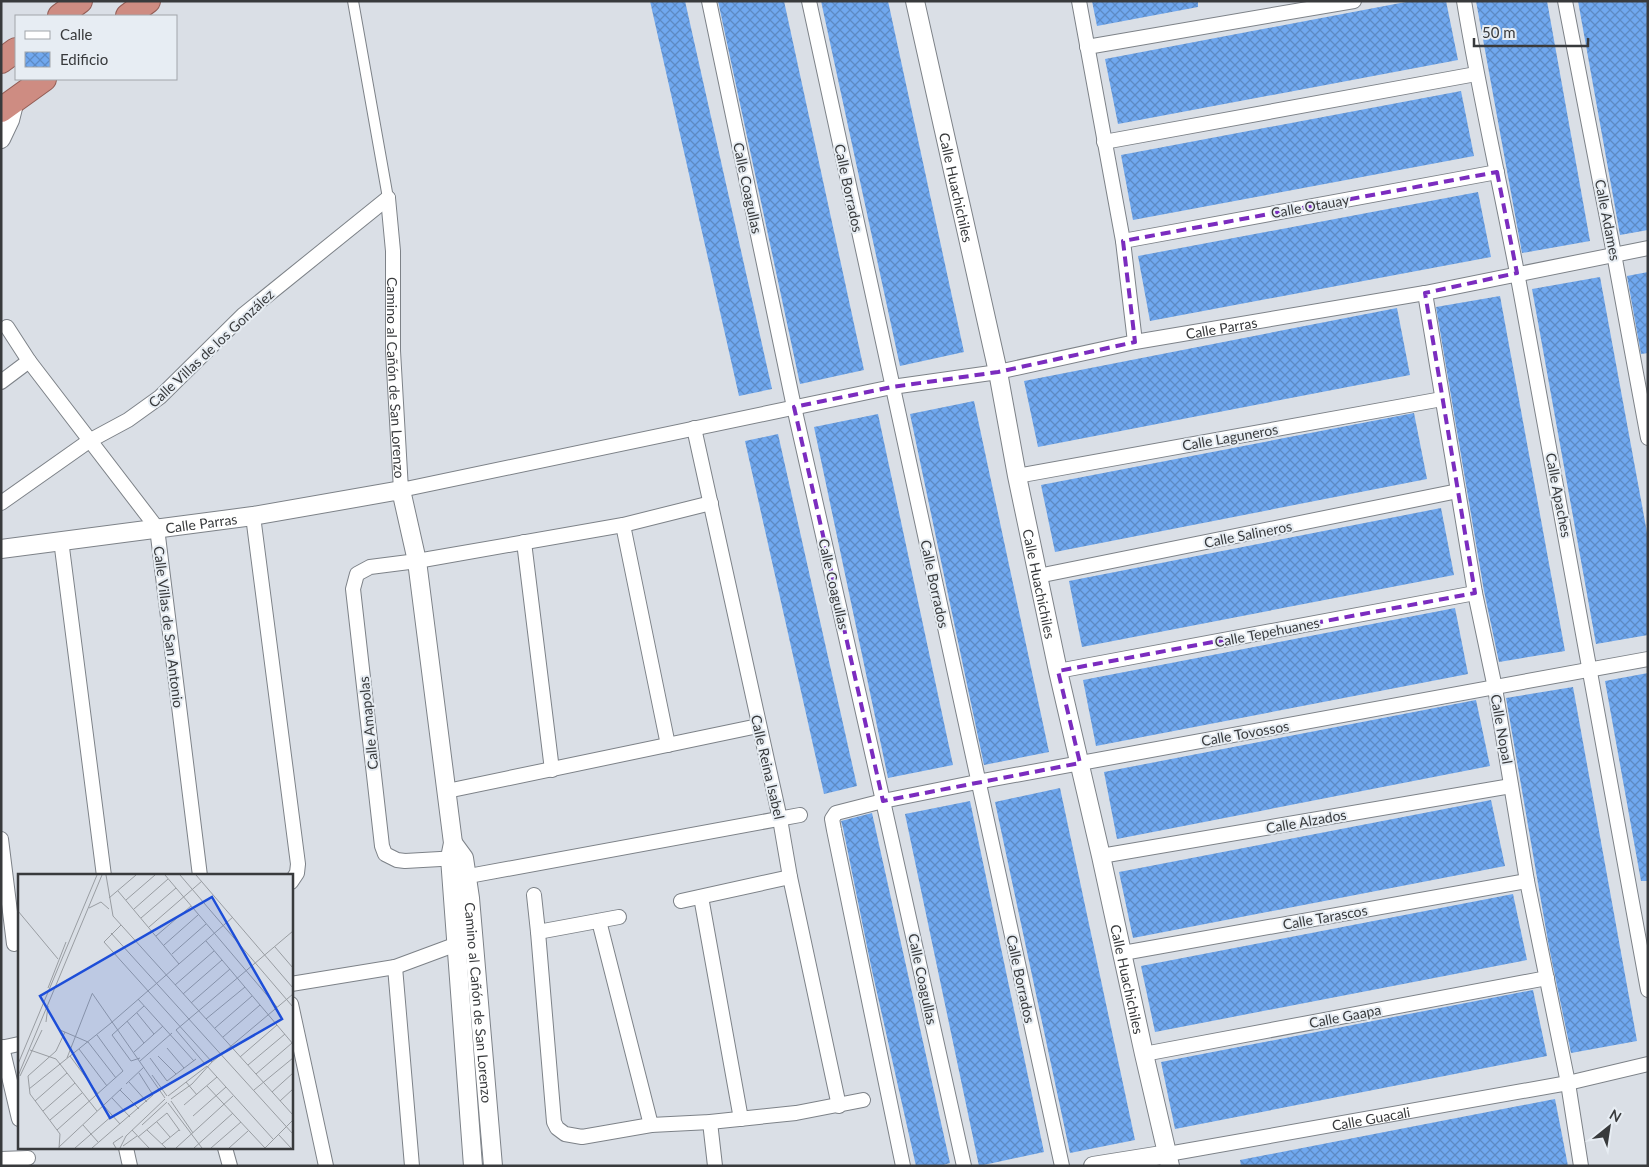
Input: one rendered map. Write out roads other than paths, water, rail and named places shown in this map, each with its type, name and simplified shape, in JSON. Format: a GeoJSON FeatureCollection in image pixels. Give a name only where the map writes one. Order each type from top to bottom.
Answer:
{"type":"FeatureCollection","features":[{"type":"Feature","properties":{"kind":"highway"},"geometry":{"type":"LineString","coordinates":[[129,15],[148,1]]}},
{"type":"Feature","properties":{"kind":"highway"},"geometry":{"type":"LineString","coordinates":[[1,61],[15,51]]}},
{"type":"Feature","properties":{"kind":"highway"},"geometry":{"type":"LineString","coordinates":[[8,105],[43,80]]}},
{"type":"Feature","properties":{"kind":"street","name":"Camino al Cañón de San Lorenzo"},"geometry":{"type":"LineString","coordinates":[[353,1],[388,198],[393,251],[394,350],[401,490],[417,560],[460,878],[457,944],[473,1166]]}},
{"type":"Feature","properties":{"kind":"street","name":"Calle Coagullas"},"geometry":{"type":"LineString","coordinates":[[709,1],[794,407],[884,801],[964,1166]]}},
{"type":"Feature","properties":{"kind":"street","name":"Calle Borrados"},"geometry":{"type":"LineString","coordinates":[[809,1],[977,782],[1062,1166]]}},
{"type":"Feature","properties":{"kind":"street","name":"Calle Huachichiles"},"geometry":{"type":"LineString","coordinates":[[915,1],[998,372],[1017,476],[1058,671],[1169,1160]]}},
{"type":"Feature","properties":{"kind":"street"},"geometry":{"type":"LineString","coordinates":[[1079,1],[1123,241],[1135,342]]}},
{"type":"Feature","properties":{"kind":"street"},"geometry":{"type":"LineString","coordinates":[[1087,47],[1354,1]]}},
{"type":"Feature","properties":{"kind":"street","name":"Calle Apaches"},"geometry":{"type":"LineString","coordinates":[[1464,1],[1476,74],[1517,273],[1592,669],[1648,990]]}},
{"type":"Feature","properties":{"kind":"street","name":"Calle Adames"},"geometry":{"type":"LineString","coordinates":[[1565,1],[1648,438]]}},
{"type":"Feature","properties":{"kind":"street"},"geometry":{"type":"LineString","coordinates":[[1104,142],[1476,74]]}},
{"type":"Feature","properties":{"kind":"street"},"geometry":{"type":"LineString","coordinates":[[1,139],[10,120],[8,105]]}},
{"type":"Feature","properties":{"kind":"street","name":"Calle Otauay"},"geometry":{"type":"LineString","coordinates":[[1123,241],[1497,172]]}},
{"type":"Feature","properties":{"kind":"street","name":"Calle Villas de los González"},"geometry":{"type":"LineString","coordinates":[[1,503],[90,441],[128,420],[160,397],[243,315],[388,198]]}},
{"type":"Feature","properties":{"kind":"street","name":"Calle Parras"},"geometry":{"type":"LineString","coordinates":[[1,549],[253,516],[401,490],[892,387],[998,372],[1135,342],[1425,293],[1648,248]]}},
{"type":"Feature","properties":{"kind":"street","name":"Calle Nopal"},"geometry":{"type":"LineString","coordinates":[[1425,293],[1475,593],[1495,688],[1527,881],[1568,1083],[1581,1166]]}},
{"type":"Feature","properties":{"kind":"street","name":"Calle Villas de San Antonio"},"geometry":{"type":"LineString","coordinates":[[7,327],[29,361],[157,528],[200,874]]}},
{"type":"Feature","properties":{"kind":"street"},"geometry":{"type":"LineString","coordinates":[[1,382],[29,361]]}},
{"type":"Feature","properties":{"kind":"street","name":"Calle Laguneros"},"geometry":{"type":"LineString","coordinates":[[1017,476],[1442,399]]}},
{"type":"Feature","properties":{"kind":"street","name":"Calle Reina Isabel"},"geometry":{"type":"LineString","coordinates":[[694,428],[758,726],[780,819],[790,877],[839,1106]]}},
{"type":"Feature","properties":{"kind":"street","name":"Calle Salineros"},"geometry":{"type":"LineString","coordinates":[[1038,576],[1458,491]]}},
{"type":"Feature","properties":{"kind":"street"},"geometry":{"type":"LineString","coordinates":[[417,560],[623,525],[711,504]]}},
{"type":"Feature","properties":{"kind":"street"},"geometry":{"type":"LineString","coordinates":[[253,516],[298,864],[297,873],[292,880]]}},
{"type":"Feature","properties":{"kind":"street"},"geometry":{"type":"LineString","coordinates":[[623,525],[668,745]]}},
{"type":"Feature","properties":{"kind":"street"},"geometry":{"type":"LineString","coordinates":[[61,540],[104,874]]}},
{"type":"Feature","properties":{"kind":"street"},"geometry":{"type":"LineString","coordinates":[[524,542],[552,770]]}},
{"type":"Feature","properties":{"kind":"street","name":"Calle Amapolas"},"geometry":{"type":"LineString","coordinates":[[417,560],[370,567],[363,570],[357,574],[353,589],[382,846],[385,854],[397,860],[456,853]]}},
{"type":"Feature","properties":{"kind":"street","name":"Calle Tepehuanes"},"geometry":{"type":"LineString","coordinates":[[1058,671],[1475,593]]}},
{"type":"Feature","properties":{"kind":"street","name":"Calle Tovossos"},"geometry":{"type":"LineString","coordinates":[[903,1166],[833,824],[834,815],[843,810],[977,782],[1495,688],[1648,658]]}},
{"type":"Feature","properties":{"kind":"street"},"geometry":{"type":"LineString","coordinates":[[447,791],[758,726]]}},
{"type":"Feature","properties":{"kind":"street","name":"Calle Alzados"},"geometry":{"type":"LineString","coordinates":[[1101,856],[1511,786]]}},
{"type":"Feature","properties":{"kind":"street"},"geometry":{"type":"LineString","coordinates":[[460,878],[800,815]]}},
{"type":"Feature","properties":{"kind":"street"},"geometry":{"type":"LineString","coordinates":[[1,839],[11,945]]}},
{"type":"Feature","properties":{"kind":"street"},"geometry":{"type":"LineString","coordinates":[[681,901],[790,877]]}},
{"type":"Feature","properties":{"kind":"street","name":"Camino al Cañón de San Lorenzo"},"geometry":{"type":"LineString","coordinates":[[460,878],[470,898],[493,1166]]}},
{"type":"Feature","properties":{"kind":"street","name":"Calle Tarascos"},"geometry":{"type":"LineString","coordinates":[[1122,953],[1527,881]]}},
{"type":"Feature","properties":{"kind":"street"},"geometry":{"type":"LineString","coordinates":[[534,895],[554,1122],[557,1128],[565,1134],[582,1136],[651,1125],[710,1122],[796,1113],[863,1100]]}},
{"type":"Feature","properties":{"kind":"street"},"geometry":{"type":"LineString","coordinates":[[701,897],[741,1118]]}},
{"type":"Feature","properties":{"kind":"street"},"geometry":{"type":"LineString","coordinates":[[538,932],[619,917]]}},
{"type":"Feature","properties":{"kind":"street"},"geometry":{"type":"LineString","coordinates":[[599,921],[651,1125]]}},
{"type":"Feature","properties":{"kind":"street"},"geometry":{"type":"LineString","coordinates":[[292,984],[394,967],[457,944]]}},
{"type":"Feature","properties":{"kind":"street"},"geometry":{"type":"LineString","coordinates":[[394,967],[412,1166]]}},
{"type":"Feature","properties":{"kind":"street","name":"Calle Gaapa"},"geometry":{"type":"LineString","coordinates":[[1144,1054],[1547,978]]}},
{"type":"Feature","properties":{"kind":"street"},"geometry":{"type":"LineString","coordinates":[[292,1009],[326,1166]]}},
{"type":"Feature","properties":{"kind":"street"},"geometry":{"type":"LineString","coordinates":[[18,1044],[2,1047],[18,1115]]}},
{"type":"Feature","properties":{"kind":"street","name":"Calle Guacali"},"geometry":{"type":"LineString","coordinates":[[1093,1166],[1169,1160],[1568,1083],[1648,1064]]}},
{"type":"Feature","properties":{"kind":"street"},"geometry":{"type":"LineString","coordinates":[[710,1122],[715,1166]]}},
{"type":"Feature","properties":{"kind":"street"},"geometry":{"type":"LineString","coordinates":[[126,1150],[130,1166]]}},
{"type":"Feature","properties":{"kind":"street"},"geometry":{"type":"LineString","coordinates":[[226,1150],[230,1166]]}},
{"type":"Feature","properties":{"kind":"street"},"geometry":{"type":"LineString","coordinates":[[1,1159],[28,1157]]}}]}
